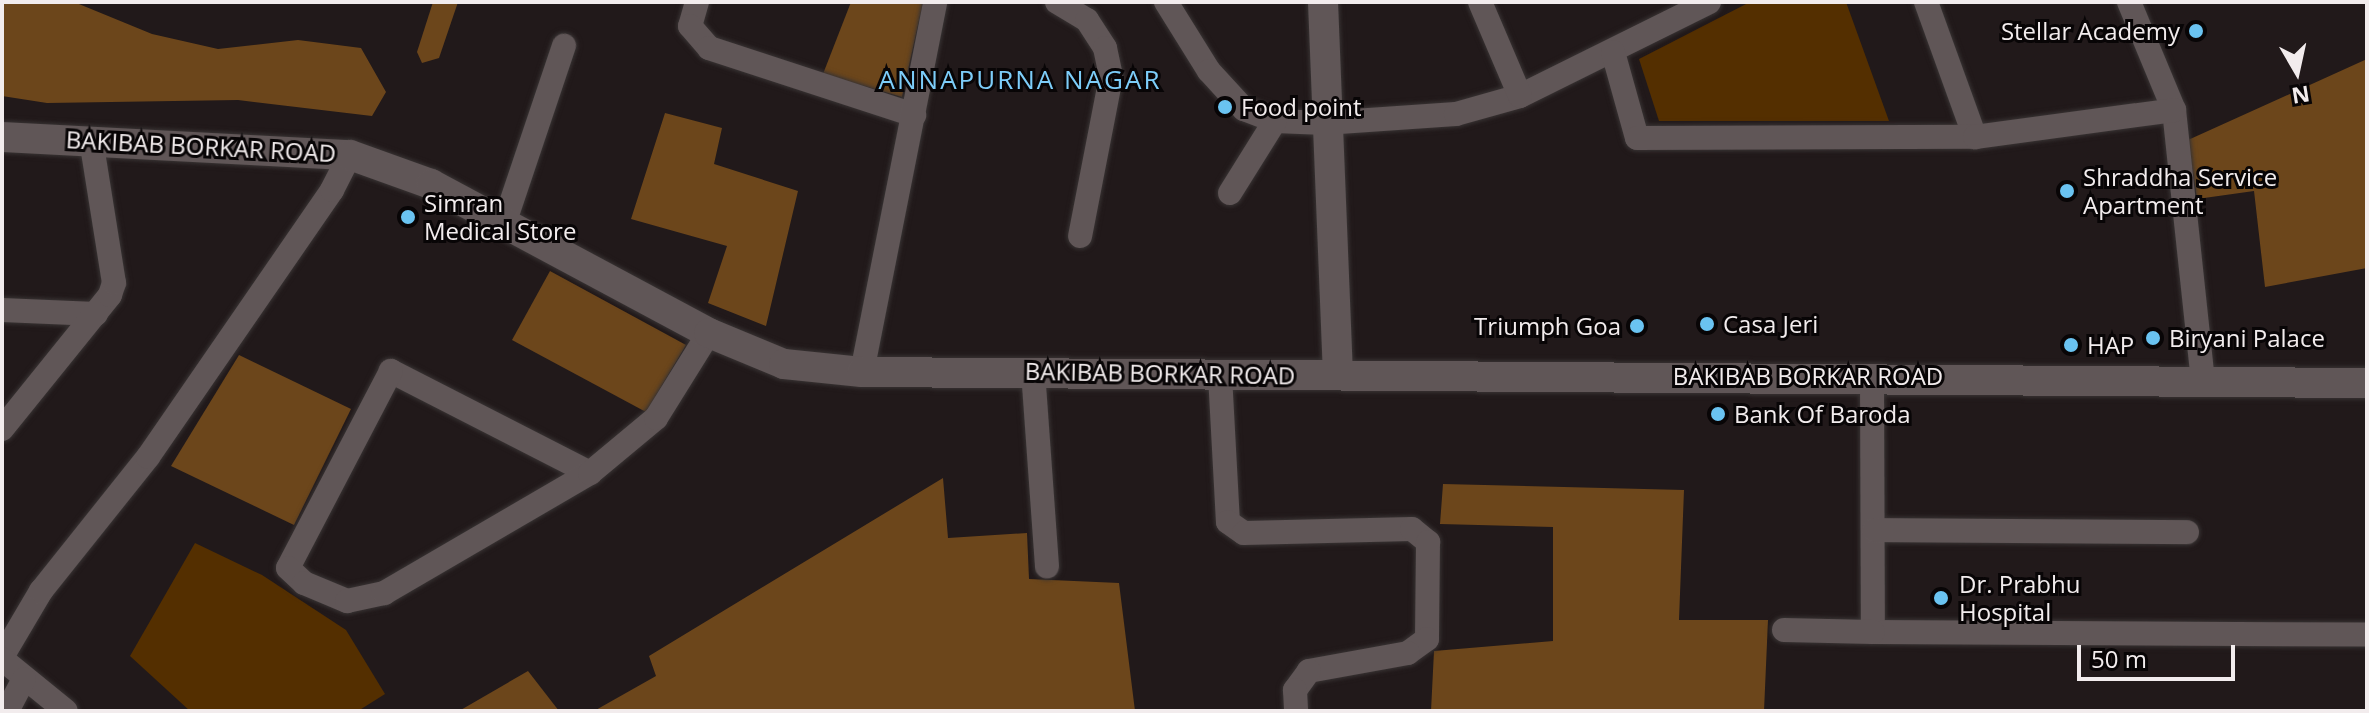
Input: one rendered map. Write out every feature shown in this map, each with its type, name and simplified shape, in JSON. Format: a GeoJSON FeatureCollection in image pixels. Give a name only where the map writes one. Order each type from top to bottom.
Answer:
{"type":"FeatureCollection","features":[{"type":"Feature","properties":{"kind":"street"},"geometry":{"type":"LineString","coordinates":[[697,2],[690,26],[709,48],[914,115]]}},
{"type":"Feature","properties":{"kind":"street"},"geometry":{"type":"LineString","coordinates":[[862,372],[935,2]]}},
{"type":"Feature","properties":{"kind":"street"},"geometry":{"type":"LineString","coordinates":[[1057,2],[1087,20],[1105,48],[1111,77],[1080,236]]}},
{"type":"Feature","properties":{"kind":"street"},"geometry":{"type":"LineString","coordinates":[[1166,2],[1209,71],[1244,109],[1275,121],[1325,123],[1456,114],[1520,96],[1709,2]]}},
{"type":"Feature","properties":{"kind":"street"},"geometry":{"type":"LineString","coordinates":[[1323,2],[1325,123],[1338,374]]}},
{"type":"Feature","properties":{"kind":"street"},"geometry":{"type":"LineString","coordinates":[[1480,2],[1520,96]]}},
{"type":"Feature","properties":{"kind":"street"},"geometry":{"type":"LineString","coordinates":[[1926,2],[1975,137]]}},
{"type":"Feature","properties":{"kind":"street"},"geometry":{"type":"LineString","coordinates":[[2129,2],[2174,110],[2203,381]]}},
{"type":"Feature","properties":{"kind":"street"},"geometry":{"type":"LineString","coordinates":[[505,221],[564,46]]}},
{"type":"Feature","properties":{"kind":"street"},"geometry":{"type":"LineString","coordinates":[[1613,52],[1637,138],[1975,137],[2174,110]]}},
{"type":"Feature","properties":{"kind":"street"},"geometry":{"type":"LineString","coordinates":[[1230,193],[1275,121]]}},
{"type":"Feature","properties":{"kind":"street","name":"BAKIBAB BORKAR ROAD"},"geometry":{"type":"LineString","coordinates":[[2,137],[350,155],[431,184],[709,333],[784,364],[862,372],[1872,376],[2367,383]]}},
{"type":"Feature","properties":{"kind":"street"},"geometry":{"type":"LineString","coordinates":[[2,429],[96,314],[114,283],[91,140]]}},
{"type":"Feature","properties":{"kind":"street"},"geometry":{"type":"LineString","coordinates":[[66,711],[2,658],[41,591],[156,444],[332,190],[350,155]]}},
{"type":"Feature","properties":{"kind":"street"},"geometry":{"type":"LineString","coordinates":[[2,310],[96,314]]}},
{"type":"Feature","properties":{"kind":"street"},"geometry":{"type":"LineString","coordinates":[[590,473],[391,371],[288,568],[304,583],[347,601],[384,593],[590,473],[656,418],[709,333]]}},
{"type":"Feature","properties":{"kind":"street"},"geometry":{"type":"LineString","coordinates":[[1033,371],[1047,566]]}},
{"type":"Feature","properties":{"kind":"street"},"geometry":{"type":"LineString","coordinates":[[1220,375],[1228,522],[1244,533],[1412,529],[1428,542],[1427,639],[1408,653],[1309,671],[1295,690],[1296,711]]}},
{"type":"Feature","properties":{"kind":"street"},"geometry":{"type":"LineString","coordinates":[[1872,376],[1873,632]]}},
{"type":"Feature","properties":{"kind":"street"},"geometry":{"type":"LineString","coordinates":[[1874,530],[2187,532]]}},
{"type":"Feature","properties":{"kind":"street"},"geometry":{"type":"LineString","coordinates":[[1784,630],[2367,635]]}},
{"type":"Feature","properties":{"kind":"street"},"geometry":{"type":"LineString","coordinates":[[7,711],[24,679]]}},
{"type":"Feature","properties":{"kind":"shaded area"},"geometry":{"type":"Polygon","coordinates":[[[2,2],[74,2],[152,34],[218,49],[298,40],[361,48],[386,92],[372,116],[238,100],[47,103],[2,96],[2,2]]]}},
{"type":"Feature","properties":{"kind":"shaded area"},"geometry":{"type":"Polygon","coordinates":[[[433,2],[458,2],[439,58],[422,63],[417,52],[433,2]]]}},
{"type":"Feature","properties":{"kind":"shaded area"},"geometry":{"type":"Polygon","coordinates":[[[851,2],[923,2],[902,97],[823,74],[851,2]]]}},
{"type":"Feature","properties":{"kind":"shaded area"},"geometry":{"type":"Polygon","coordinates":[[[1750,2],[1846,2],[1889,121],[1659,121],[1639,59],[1750,2]]]}},
{"type":"Feature","properties":{"kind":"shaded area"},"geometry":{"type":"Polygon","coordinates":[[[2367,59],[2367,268],[2265,287],[2254,191],[2197,199],[2188,140],[2367,59]]]}},
{"type":"Feature","properties":{"kind":"shaded area"},"geometry":{"type":"Polygon","coordinates":[[[665,113],[722,128],[714,164],[798,191],[766,326],[708,303],[727,246],[631,219],[665,113]]]}},
{"type":"Feature","properties":{"kind":"shaded area"},"geometry":{"type":"Polygon","coordinates":[[[550,271],[686,345],[646,412],[512,340],[550,271]]]}},
{"type":"Feature","properties":{"kind":"shaded area"},"geometry":{"type":"Polygon","coordinates":[[[239,355],[351,409],[294,525],[171,466],[239,355]]]}},
{"type":"Feature","properties":{"kind":"shaded area"},"geometry":{"type":"Polygon","coordinates":[[[943,478],[948,538],[1027,533],[1029,579],[1119,583],[1135,711],[594,711],[656,676],[649,656],[943,478]]]}},
{"type":"Feature","properties":{"kind":"shaded area"},"geometry":{"type":"Polygon","coordinates":[[[1443,484],[1684,490],[1679,620],[1768,620],[1764,711],[1431,711],[1434,651],[1553,641],[1553,527],[1440,524],[1443,484]]]}},
{"type":"Feature","properties":{"kind":"shaded area"},"geometry":{"type":"Polygon","coordinates":[[[195,543],[262,575],[346,630],[385,694],[358,711],[190,711],[130,656],[195,543]]]}},
{"type":"Feature","properties":{"kind":"shaded area"},"geometry":{"type":"Polygon","coordinates":[[[528,671],[559,711],[459,711],[528,671]]]}},
{"type":"Feature","properties":{"kind":"place","name":"Stellar Academy"},"geometry":{"type":"Point","coordinates":[2196,31]}},
{"type":"Feature","properties":{"kind":"place","name":"Food point"},"geometry":{"type":"Point","coordinates":[1225,107]}},
{"type":"Feature","properties":{"kind":"place","name":"Shraddha Service Apartment"},"geometry":{"type":"Point","coordinates":[2067,191]}},
{"type":"Feature","properties":{"kind":"place","name":"Simran Medical Store"},"geometry":{"type":"Point","coordinates":[408,217]}},
{"type":"Feature","properties":{"kind":"place","name":"Casa Jeri"},"geometry":{"type":"Point","coordinates":[1707,324]}},
{"type":"Feature","properties":{"kind":"place","name":"Triumph Goa"},"geometry":{"type":"Point","coordinates":[1637,326]}},
{"type":"Feature","properties":{"kind":"place","name":"Biryani Palace"},"geometry":{"type":"Point","coordinates":[2153,338]}},
{"type":"Feature","properties":{"kind":"place","name":"HAP"},"geometry":{"type":"Point","coordinates":[2071,345]}},
{"type":"Feature","properties":{"kind":"place","name":"Bank Of Baroda"},"geometry":{"type":"Point","coordinates":[1718,414]}},
{"type":"Feature","properties":{"kind":"place","name":"Dr. Prabhu Hospital"},"geometry":{"type":"Point","coordinates":[1941,598]}},
{"type":"Feature","properties":{"kind":"district","name":"ANNAPURNA NAGAR"},"geometry":{"type":"Point","coordinates":[1020,80]}}]}
